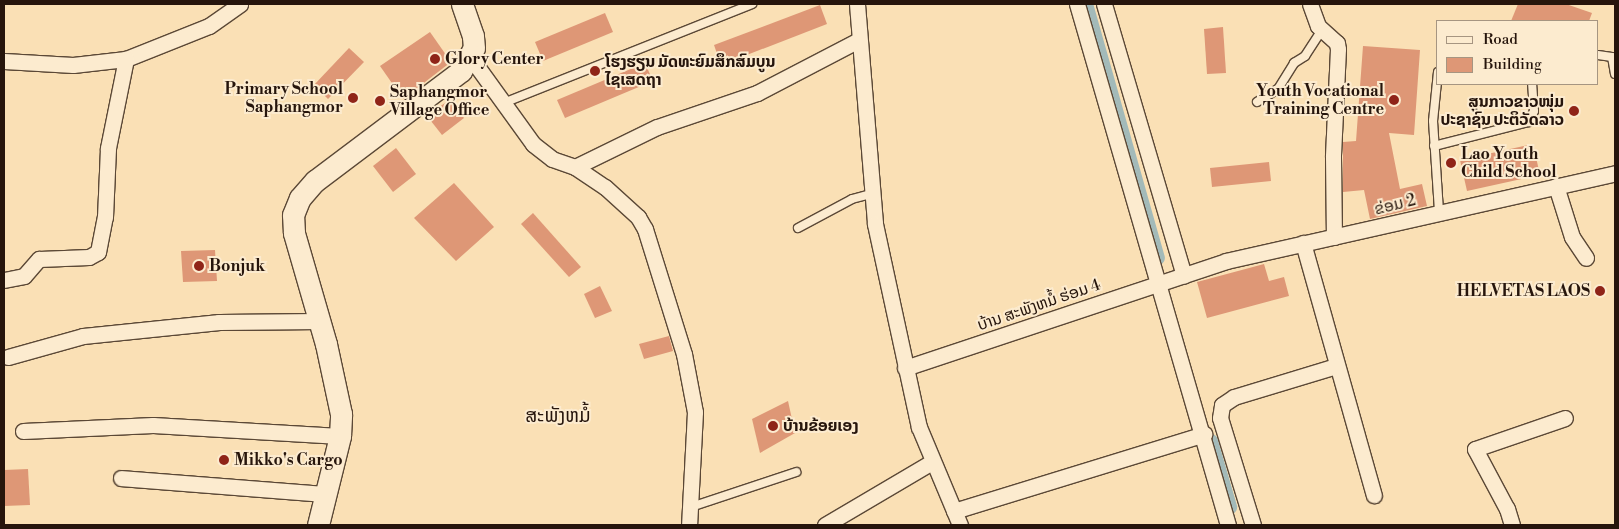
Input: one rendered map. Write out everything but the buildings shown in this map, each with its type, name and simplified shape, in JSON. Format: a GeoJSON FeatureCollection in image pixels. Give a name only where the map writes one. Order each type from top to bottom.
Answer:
{"type":"FeatureCollection","features":[{"type":"Feature","properties":{"kind":"street"},"geometry":{"type":"LineString","coordinates":[[4,61],[73,65],[126,60],[210,26],[240,4]]}},
{"type":"Feature","properties":{"kind":"street"},"geometry":{"type":"LineString","coordinates":[[318,525],[323,494],[340,436],[341,414],[320,321],[294,233],[293,215],[300,198],[314,181],[461,71],[471,58],[473,36],[462,4]]}},
{"type":"Feature","properties":{"kind":"street"},"geometry":{"type":"LineString","coordinates":[[857,4],[871,194],[905,368],[919,427],[957,518],[1204,434]]}},
{"type":"Feature","properties":{"kind":"street"},"geometry":{"type":"LineString","coordinates":[[1077,4],[1204,434],[1228,525]]}},
{"type":"Feature","properties":{"kind":"street"},"geometry":{"type":"LineString","coordinates":[[1104,4],[1184,275]]}},
{"type":"Feature","properties":{"kind":"street"},"geometry":{"type":"LineString","coordinates":[[1310,4],[1322,30],[1337,43],[1338,49],[1333,157],[1334,237]]}},
{"type":"Feature","properties":{"kind":"street"},"geometry":{"type":"LineString","coordinates":[[575,167],[658,127],[757,93],[859,40]]}},
{"type":"Feature","properties":{"kind":"street"},"geometry":{"type":"LineString","coordinates":[[471,58],[506,102],[534,144],[560,164],[575,167],[605,187],[638,217],[645,229],[684,354],[695,412],[689,525]]}},
{"type":"Feature","properties":{"kind":"street"},"geometry":{"type":"LineString","coordinates":[[4,280],[24,276],[39,260],[89,257],[98,252],[105,217],[108,148],[126,60]]}},
{"type":"Feature","properties":{"kind":"street","name":"ຂ່ອມ 2"},"geometry":{"type":"LineString","coordinates":[[1184,275],[1226,261],[1615,173]]}},
{"type":"Feature","properties":{"kind":"street"},"geometry":{"type":"LineString","coordinates":[[1556,186],[1572,236],[1586,258]]}},
{"type":"Feature","properties":{"kind":"street"},"geometry":{"type":"LineString","coordinates":[[1303,243],[1336,366],[1374,495]]}},
{"type":"Feature","properties":{"kind":"street","name":"ບ້ານ ສະພັງຫມໍ້ ຮ່ອມ 4"},"geometry":{"type":"LineString","coordinates":[[905,368],[1184,275]]}},
{"type":"Feature","properties":{"kind":"street"},"geometry":{"type":"LineString","coordinates":[[8,357],[83,336],[219,322],[320,321]]}},
{"type":"Feature","properties":{"kind":"street"},"geometry":{"type":"LineString","coordinates":[[1253,525],[1220,418],[1222,405],[1234,397],[1336,366]]}},
{"type":"Feature","properties":{"kind":"street"},"geometry":{"type":"LineString","coordinates":[[1512,525],[1507,509],[1475,449],[1565,418]]}},
{"type":"Feature","properties":{"kind":"street"},"geometry":{"type":"LineString","coordinates":[[23,431],[153,425],[340,436]]}},
{"type":"Feature","properties":{"kind":"street"},"geometry":{"type":"LineString","coordinates":[[825,525],[932,462]]}},
{"type":"Feature","properties":{"kind":"street"},"geometry":{"type":"LineString","coordinates":[[121,478],[323,494]]}},
{"type":"Feature","properties":{"kind":"lane"},"geometry":{"type":"LineString","coordinates":[[506,102],[752,4]]}},
{"type":"Feature","properties":{"kind":"lane"},"geometry":{"type":"LineString","coordinates":[[1257,102],[1278,88],[1294,63],[1305,56],[1322,30]]}},
{"type":"Feature","properties":{"kind":"lane"},"geometry":{"type":"LineString","coordinates":[[1599,55],[1614,58],[1615,74]]}},
{"type":"Feature","properties":{"kind":"lane"},"geometry":{"type":"LineString","coordinates":[[1437,85],[1434,146],[1439,212]]}},
{"type":"Feature","properties":{"kind":"lane"},"geometry":{"type":"LineString","coordinates":[[1434,146],[1529,122],[1534,111],[1532,85]]}},
{"type":"Feature","properties":{"kind":"lane"},"geometry":{"type":"LineString","coordinates":[[798,228],[852,199],[871,194]]}},
{"type":"Feature","properties":{"kind":"lane"},"geometry":{"type":"LineString","coordinates":[[691,507],[796,472]]}},
{"type":"Feature","properties":{"kind":"waterway"},"geometry":{"type":"LineString","coordinates":[[1086,4],[1158,258]]}},
{"type":"Feature","properties":{"kind":"waterway"},"geometry":{"type":"LineString","coordinates":[[1211,441],[1230,507]]}},
{"type":"Feature","properties":{"kind":"place","name":"Glory Center"},"geometry":{"type":"Point","coordinates":[435,59]}},
{"type":"Feature","properties":{"kind":"place","name":"ໂຮງຮຽນ ມັດທະຍົມສຶກສົມບູນ ໄຊເສດຖາ"},"geometry":{"type":"Point","coordinates":[595,71]}},
{"type":"Feature","properties":{"kind":"place","name":"Primary School Saphangmor"},"geometry":{"type":"Point","coordinates":[353,98]}},
{"type":"Feature","properties":{"kind":"place","name":"Youth Vocational Training Centre"},"geometry":{"type":"Point","coordinates":[1394,100]}},
{"type":"Feature","properties":{"kind":"place","name":"Saphangmor Village Office"},"geometry":{"type":"Point","coordinates":[380,101]}},
{"type":"Feature","properties":{"kind":"place","name":"ສູນກາວຂາວໜຸ່ມ ປະຊາຊົນ ປະຕິວັດລາວ"},"geometry":{"type":"Point","coordinates":[1574,111]}},
{"type":"Feature","properties":{"kind":"place","name":"Lao Youth Child School"},"geometry":{"type":"Point","coordinates":[1451,163]}},
{"type":"Feature","properties":{"kind":"place","name":"Bonjuk"},"geometry":{"type":"Point","coordinates":[199,266]}},
{"type":"Feature","properties":{"kind":"place","name":"HELVETAS LAOS"},"geometry":{"type":"Point","coordinates":[1600,291]}},
{"type":"Feature","properties":{"kind":"place","name":"ບ້ານຂ້ອຍເອງ"},"geometry":{"type":"Point","coordinates":[773,426]}},
{"type":"Feature","properties":{"kind":"place","name":"Mikko's Cargo"},"geometry":{"type":"Point","coordinates":[224,460]}},
{"type":"Feature","properties":{"kind":"district","name":"ສະພັງຫມໍ້"},"geometry":{"type":"Point","coordinates":[558,417]}}]}
